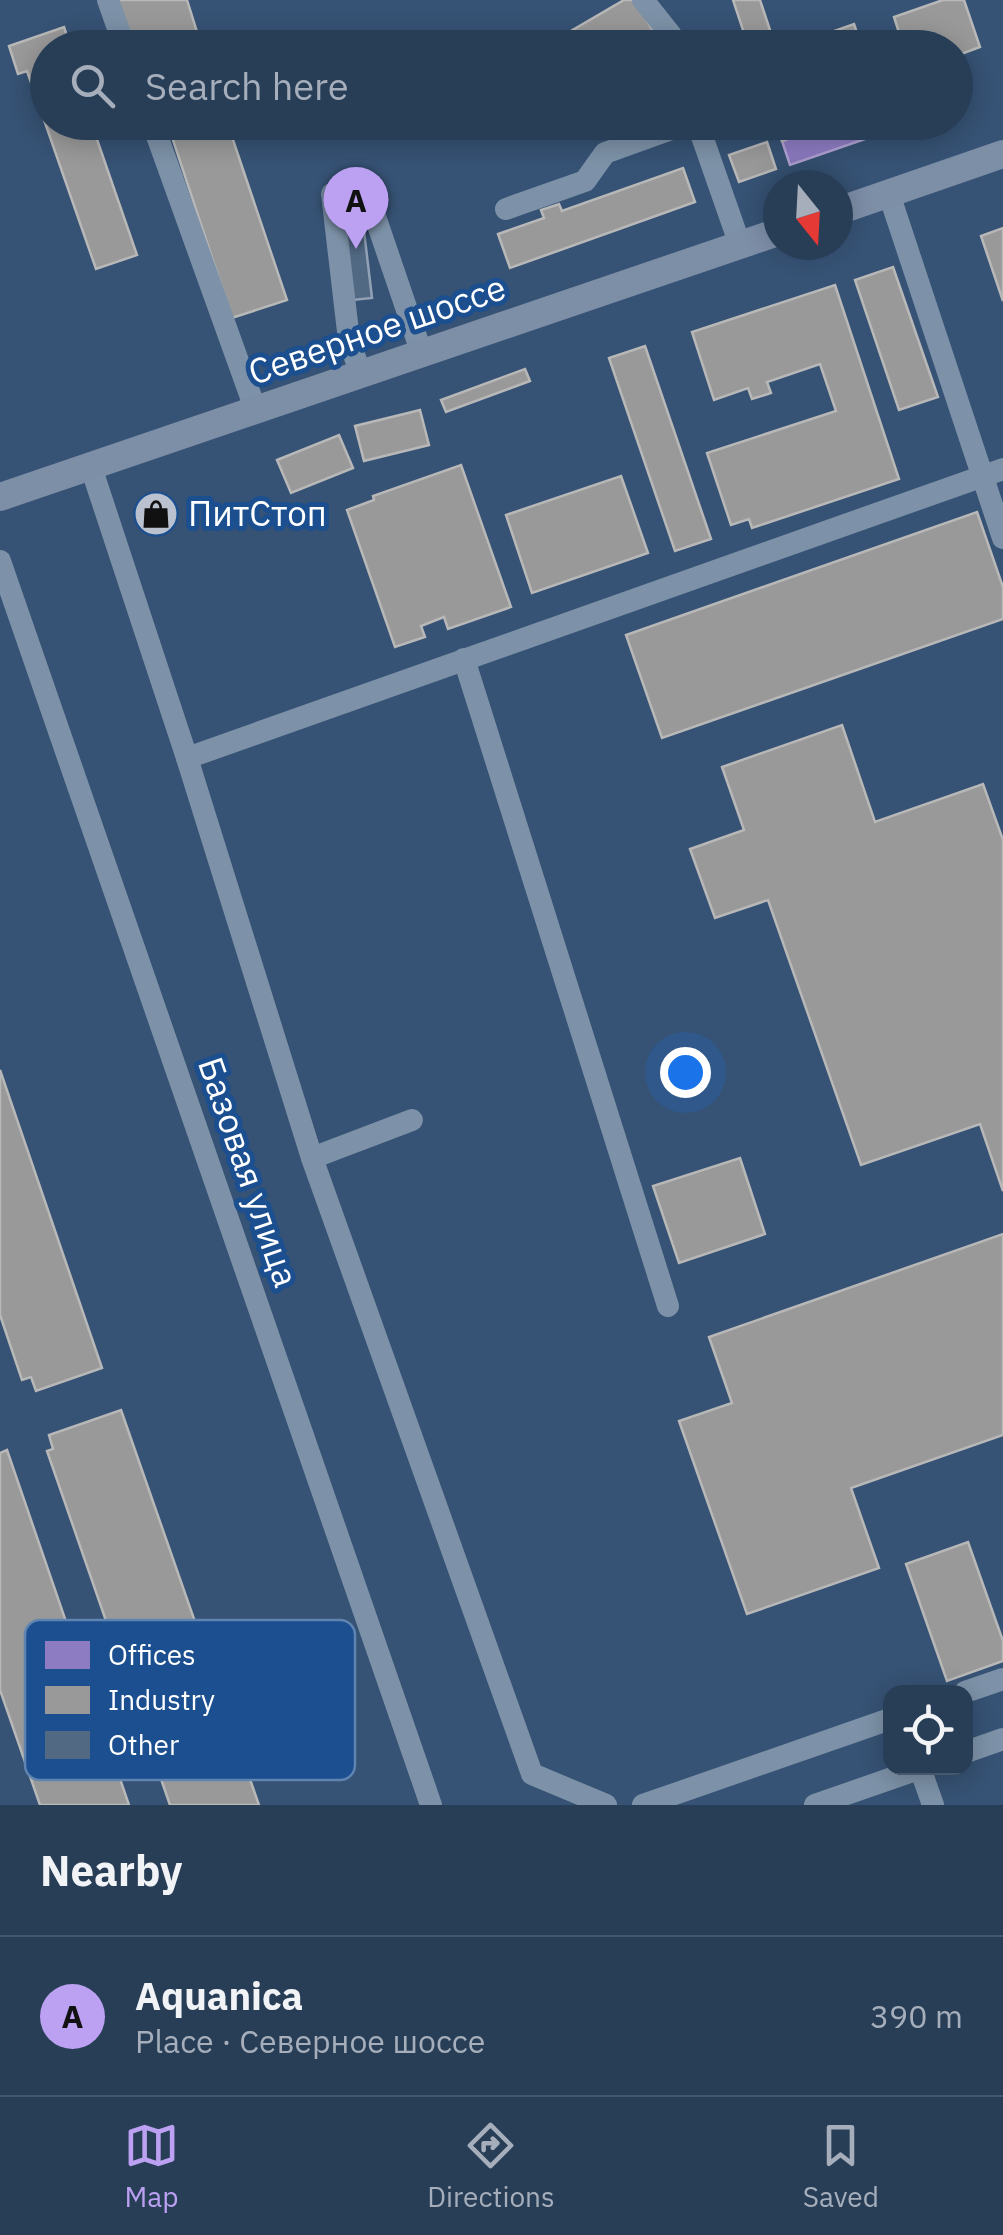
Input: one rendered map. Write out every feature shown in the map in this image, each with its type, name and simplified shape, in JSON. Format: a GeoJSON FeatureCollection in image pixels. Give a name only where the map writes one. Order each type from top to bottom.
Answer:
{"type":"FeatureCollection","features":[{"type":"Feature","properties":{"kind":"main road"},"geometry":{"type":"LineString","coordinates":[[853,207],[1003,154]]}},
{"type":"Feature","properties":{"kind":"main road","name":"Северное шоссе"},"geometry":{"type":"LineString","coordinates":[[0,497],[763,237]]}},
{"type":"Feature","properties":{"kind":"street"},"geometry":{"type":"LineString","coordinates":[[108,0],[119,30]]}},
{"type":"Feature","properties":{"kind":"street"},"geometry":{"type":"LineString","coordinates":[[643,0],[666,30]]}},
{"type":"Feature","properties":{"kind":"street"},"geometry":{"type":"LineString","coordinates":[[158,140],[256,411]]}},
{"type":"Feature","properties":{"kind":"street"},"geometry":{"type":"LineString","coordinates":[[506,209],[585,181],[605,153],[642,140]]}},
{"type":"Feature","properties":{"kind":"street"},"geometry":{"type":"LineString","coordinates":[[701,140],[740,245]]}},
{"type":"Feature","properties":{"kind":"street"},"geometry":{"type":"LineString","coordinates":[[361,375],[349,340],[332,194],[366,190],[422,354]]}},
{"type":"Feature","properties":{"kind":"street"},"geometry":{"type":"LineString","coordinates":[[889,194],[992,472],[1003,538]]}},
{"type":"Feature","properties":{"kind":"street"},"geometry":{"type":"LineString","coordinates":[[91,467],[312,1158],[532,1774],[606,1805]]}},
{"type":"Feature","properties":{"kind":"street"},"geometry":{"type":"LineString","coordinates":[[187,758],[992,472]]}},
{"type":"Feature","properties":{"kind":"street","name":"Базовая улица"},"geometry":{"type":"LineString","coordinates":[[0,561],[431,1805]]}},
{"type":"Feature","properties":{"kind":"street"},"geometry":{"type":"LineString","coordinates":[[464,659],[668,1306]]}},
{"type":"Feature","properties":{"kind":"street"},"geometry":{"type":"LineString","coordinates":[[312,1158],[412,1120]]}},
{"type":"Feature","properties":{"kind":"street"},"geometry":{"type":"LineString","coordinates":[[973,1689],[1003,1679]]}},
{"type":"Feature","properties":{"kind":"street"},"geometry":{"type":"LineString","coordinates":[[643,1805],[883,1720]]}},
{"type":"Feature","properties":{"kind":"street"},"geometry":{"type":"LineString","coordinates":[[973,1749],[1003,1738]]}},
{"type":"Feature","properties":{"kind":"street"},"geometry":{"type":"LineString","coordinates":[[815,1805],[901,1775]]}},
{"type":"Feature","properties":{"kind":"street"},"geometry":{"type":"LineString","coordinates":[[923,1775],[933,1805]]}},
{"type":"Feature","properties":{"kind":"building: Offices"},"geometry":{"type":"Polygon","coordinates":[[[785,140],[862,140],[790,165],[785,140]]]}},
{"type":"Feature","properties":{"kind":"building: Industry"},"geometry":{"type":"Polygon","coordinates":[[[117,0],[187,0],[196,30],[127,30],[117,0]]]}},
{"type":"Feature","properties":{"kind":"building: Industry"},"geometry":{"type":"Polygon","coordinates":[[[624,0],[635,0],[652,30],[573,30],[624,0]]]}},
{"type":"Feature","properties":{"kind":"building: Industry"},"geometry":{"type":"Polygon","coordinates":[[[733,0],[760,0],[770,30],[743,30],[733,0]]]}},
{"type":"Feature","properties":{"kind":"building: Industry"},"geometry":{"type":"Polygon","coordinates":[[[943,0],[964,0],[980,47],[973,50],[973,30],[898,30],[894,17],[943,0]]]}},
{"type":"Feature","properties":{"kind":"building: Industry"},"geometry":{"type":"Polygon","coordinates":[[[30,39],[30,80],[27,71],[18,74],[9,46],[30,39]]]}},
{"type":"Feature","properties":{"kind":"building: Industry"},"geometry":{"type":"Polygon","coordinates":[[[51,140],[97,140],[137,255],[96,269],[51,140]]]}},
{"type":"Feature","properties":{"kind":"building: Industry"},"geometry":{"type":"Polygon","coordinates":[[[173,140],[233,140],[287,300],[232,318],[173,140]]]}},
{"type":"Feature","properties":{"kind":"building: Industry"},"geometry":{"type":"Polygon","coordinates":[[[767,142],[776,169],[763,170],[763,174],[739,182],[729,155],[767,142]]]}},
{"type":"Feature","properties":{"kind":"building: Industry"},"geometry":{"type":"Polygon","coordinates":[[[683,168],[695,202],[510,268],[498,234],[544,218],[541,210],[559,204],[562,211],[683,168]]]}},
{"type":"Feature","properties":{"kind":"building: Industry"},"geometry":{"type":"Polygon","coordinates":[[[1003,228],[1003,301],[981,236],[1003,228]]]}},
{"type":"Feature","properties":{"kind":"building: Industry"},"geometry":{"type":"Polygon","coordinates":[[[893,267],[938,397],[899,410],[855,280],[893,267]]]}},
{"type":"Feature","properties":{"kind":"building: Industry"},"geometry":{"type":"Polygon","coordinates":[[[835,285],[899,479],[752,528],[749,519],[731,525],[707,453],[836,411],[820,364],[767,382],[771,393],[752,399],[748,388],[714,400],[692,332],[835,285]]]}},
{"type":"Feature","properties":{"kind":"building: Industry"},"geometry":{"type":"Polygon","coordinates":[[[645,346],[711,539],[675,551],[609,358],[645,346]]]}},
{"type":"Feature","properties":{"kind":"building: Industry"},"geometry":{"type":"Polygon","coordinates":[[[525,369],[530,381],[446,412],[441,400],[525,369]]]}},
{"type":"Feature","properties":{"kind":"building: Industry"},"geometry":{"type":"Polygon","coordinates":[[[420,410],[429,445],[364,461],[355,426],[420,410]]]}},
{"type":"Feature","properties":{"kind":"building: Industry"},"geometry":{"type":"Polygon","coordinates":[[[339,435],[353,468],[291,493],[277,460],[339,435]]]}},
{"type":"Feature","properties":{"kind":"building: Industry"},"geometry":{"type":"Polygon","coordinates":[[[461,465],[511,607],[448,629],[444,617],[421,626],[425,637],[395,647],[347,510],[374,500],[373,496],[461,465]]]}},
{"type":"Feature","properties":{"kind":"building: Industry"},"geometry":{"type":"Polygon","coordinates":[[[621,476],[648,553],[532,593],[506,515],[621,476]]]}},
{"type":"Feature","properties":{"kind":"building: Industry"},"geometry":{"type":"Polygon","coordinates":[[[977,512],[1003,587],[1003,619],[662,738],[626,635],[977,512]]]}},
{"type":"Feature","properties":{"kind":"building: Industry"},"geometry":{"type":"Polygon","coordinates":[[[842,725],[875,822],[983,784],[1003,840],[1003,1191],[980,1124],[861,1165],[768,900],[715,918],[690,849],[744,830],[722,767],[842,725]]]}},
{"type":"Feature","properties":{"kind":"building: Industry"},"geometry":{"type":"Polygon","coordinates":[[[0,1070],[102,1368],[36,1391],[31,1377],[22,1380],[0,1315],[0,1070]]]}},
{"type":"Feature","properties":{"kind":"building: Industry"},"geometry":{"type":"Polygon","coordinates":[[[740,1158],[765,1234],[679,1263],[653,1186],[740,1158]]]}},
{"type":"Feature","properties":{"kind":"building: Industry"},"geometry":{"type":"Polygon","coordinates":[[[1003,1234],[1003,1435],[851,1488],[879,1568],[747,1614],[679,1421],[732,1403],[709,1337],[1003,1234]]]}},
{"type":"Feature","properties":{"kind":"building: Industry"},"geometry":{"type":"Polygon","coordinates":[[[121,1410],[194,1620],[106,1620],[47,1451],[53,1449],[49,1435],[121,1410]]]}},
{"type":"Feature","properties":{"kind":"building: Industry"},"geometry":{"type":"Polygon","coordinates":[[[7,1450],[65,1620],[25,1620],[25,1762],[0,1690],[0,1453],[7,1450]]]}},
{"type":"Feature","properties":{"kind":"building: Industry"},"geometry":{"type":"Polygon","coordinates":[[[968,1542],[1003,1641],[1003,1661],[947,1681],[906,1564],[968,1542]]]}},
{"type":"Feature","properties":{"kind":"building: Industry"},"geometry":{"type":"Polygon","coordinates":[[[31,1780],[120,1780],[129,1805],[40,1805],[31,1780]]]}},
{"type":"Feature","properties":{"kind":"building: Industry"},"geometry":{"type":"Polygon","coordinates":[[[161,1780],[250,1780],[259,1805],[170,1805],[161,1780]]]}},
{"type":"Feature","properties":{"kind":"building: Other"},"geometry":{"type":"Polygon","coordinates":[[[360,197],[372,298],[353,300],[341,200],[360,197]]]}},
{"type":"Feature","properties":{"kind":"place","name":"Aquanica"},"geometry":{"type":"Point","coordinates":[356,249]}},
{"type":"Feature","properties":{"kind":"place","name":"ПитСтоп"},"geometry":{"type":"Point","coordinates":[156,514]}}]}
